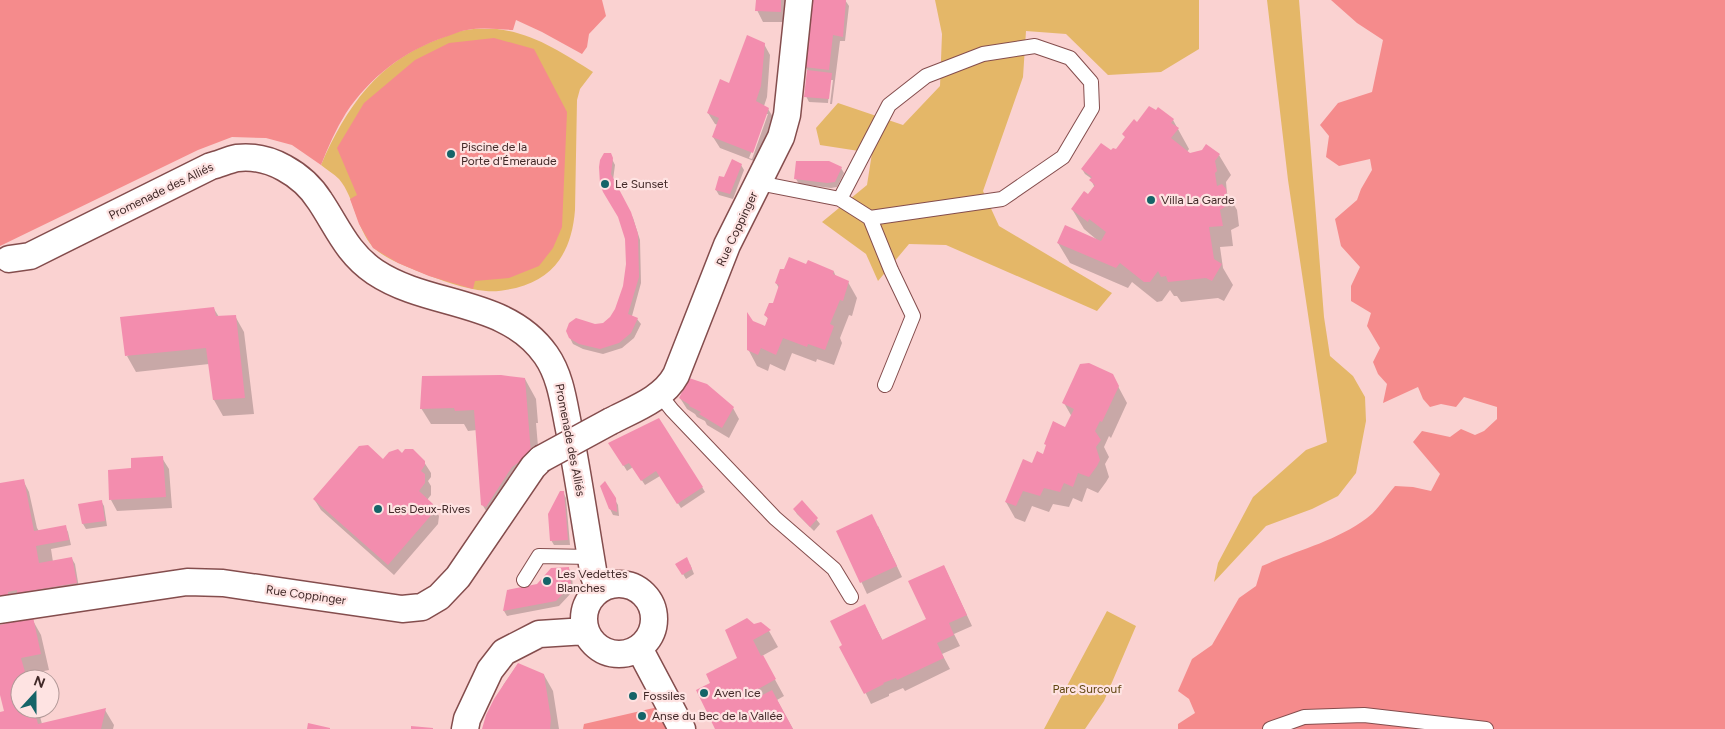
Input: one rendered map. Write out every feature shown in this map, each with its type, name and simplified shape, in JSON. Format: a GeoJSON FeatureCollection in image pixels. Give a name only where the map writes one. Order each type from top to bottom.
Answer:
{"type":"FeatureCollection","features":[{"type":"Feature","properties":{"kind":"street","name":"Rue Coppinger"},"geometry":{"type":"LineString","coordinates":[[0,610],[187,582],[223,583],[402,609],[422,607],[439,597],[458,578],[533,467],[541,459],[660,395],[671,384],[727,245],[781,137],[787,115],[799,0]]}},
{"type":"Feature","properties":{"kind":"street","name":"Promenade des Alliés"},"geometry":{"type":"LineString","coordinates":[[9,259],[30,256],[211,166],[237,158],[264,160],[288,169],[305,183],[320,200],[344,241],[357,257],[374,272],[398,286],[509,321],[528,334],[545,354],[557,374],[576,465],[594,576],[600,589]]}},
{"type":"Feature","properties":{"kind":"street"},"geometry":{"type":"LineString","coordinates":[[610,584],[631,585],[649,599],[655,620],[653,631],[648,640],[639,648],[625,654],[608,653],[589,639],[583,620],[585,608],[590,597],[600,589],[610,584]]}},
{"type":"Feature","properties":{"kind":"street"},"geometry":{"type":"LineString","coordinates":[[465,729],[490,670],[504,652],[540,634],[586,631]]}},
{"type":"Feature","properties":{"kind":"street"},"geometry":{"type":"LineString","coordinates":[[639,648],[682,729]]}},
{"type":"Feature","properties":{"kind":"lane"},"geometry":{"type":"LineString","coordinates":[[840,199],[889,105],[926,76],[984,54],[1036,46],[1070,58],[1091,82],[1092,108],[1063,157],[1002,199],[870,218]]}},
{"type":"Feature","properties":{"kind":"lane"},"geometry":{"type":"LineString","coordinates":[[759,183],[840,199],[870,218],[891,270],[913,316],[884,385]]}},
{"type":"Feature","properties":{"kind":"lane"},"geometry":{"type":"LineString","coordinates":[[660,395],[775,518],[834,569],[851,597]]}},
{"type":"Feature","properties":{"kind":"lane"},"geometry":{"type":"LineString","coordinates":[[524,580],[538,556],[591,557]]}},
{"type":"Feature","properties":{"kind":"lane"},"geometry":{"type":"LineString","coordinates":[[1270,729],[1304,717],[1364,715],[1486,729]]}},
{"type":"Feature","properties":{"kind":"green space"},"geometry":{"type":"Polygon","coordinates":[[[935,0],[1199,0],[1199,49],[1161,72],[1108,75],[1066,34],[1026,31],[1023,77],[983,191],[999,226],[1112,293],[1097,311],[946,245],[909,244],[878,281],[866,254],[822,222],[867,185],[872,153],[820,145],[816,128],[838,103],[903,125],[940,86],[942,34],[935,0]]]}},
{"type":"Feature","properties":{"kind":"green space"},"geometry":{"type":"Polygon","coordinates":[[[1267,0],[1299,0],[1324,317],[1330,356],[1353,376],[1365,397],[1366,421],[1356,473],[1338,496],[1312,509],[1266,526],[1214,582],[1218,563],[1253,497],[1306,450],[1327,442],[1288,180],[1267,0]]]}},
{"type":"Feature","properties":{"kind":"green space","name":"Piscine de la Porte d'Émeraude"},"geometry":{"type":"Polygon","coordinates":[[[474,29],[497,29],[535,39],[593,72],[580,89],[577,100],[575,210],[566,249],[559,260],[542,277],[516,288],[490,291],[452,284],[408,267],[377,251],[367,239],[349,195],[339,179],[321,165],[354,105],[382,73],[400,59],[419,47],[457,32],[474,29]]]}},
{"type":"Feature","properties":{"kind":"green space","name":"Parc Surcouf"},"geometry":{"type":"Polygon","coordinates":[[[1107,611],[1136,626],[1104,701],[1085,729],[1044,729],[1107,611]]]}},
{"type":"Feature","properties":{"kind":"shaded area"},"geometry":{"type":"Polygon","coordinates":[[[0,0],[602,0],[606,16],[589,34],[587,47],[582,54],[516,20],[513,30],[484,28],[458,32],[416,50],[389,67],[355,100],[339,125],[321,165],[292,145],[266,138],[232,137],[198,150],[0,246],[0,0]]]}},
{"type":"Feature","properties":{"kind":"shaded area"},"geometry":{"type":"Polygon","coordinates":[[[1331,0],[1725,0],[1725,729],[1178,729],[1178,724],[1195,713],[1189,699],[1178,691],[1192,659],[1212,645],[1239,598],[1256,586],[1262,566],[1329,540],[1355,526],[1375,511],[1395,486],[1431,491],[1440,474],[1413,442],[1422,431],[1450,437],[1461,429],[1475,435],[1484,431],[1497,419],[1497,407],[1464,397],[1456,407],[1441,404],[1430,407],[1423,399],[1418,387],[1383,403],[1387,384],[1378,374],[1373,362],[1380,348],[1367,326],[1371,313],[1351,301],[1351,286],[1360,267],[1341,246],[1335,219],[1357,200],[1372,170],[1370,159],[1339,166],[1326,157],[1329,136],[1320,125],[1338,103],[1372,92],[1383,40],[1357,23],[1331,0]]]}},
{"type":"Feature","properties":{"kind":"shaded area","name":"Piscine de la Porte d'Émeraude"},"geometry":{"type":"Polygon","coordinates":[[[494,38],[534,49],[567,112],[562,227],[553,248],[539,266],[509,278],[475,281],[473,289],[429,276],[398,263],[373,248],[359,224],[350,199],[357,195],[337,148],[364,103],[415,60],[449,43],[494,38]]]}},
{"type":"Feature","properties":{"kind":"shaded area","name":"Anse du Bec de la Vallée"},"geometry":{"type":"Polygon","coordinates":[[[658,707],[669,729],[583,729],[584,724],[658,707]]]}},
{"type":"Feature","properties":{"kind":"building"},"geometry":{"type":"Polygon","coordinates":[[[756,0],[781,0],[781,12],[755,11],[756,0]]]}},
{"type":"Feature","properties":{"kind":"building"},"geometry":{"type":"Polygon","coordinates":[[[811,0],[846,0],[843,37],[833,35],[829,70],[804,67],[811,0]]]}},
{"type":"Feature","properties":{"kind":"building"},"geometry":{"type":"Polygon","coordinates":[[[747,35],[765,43],[761,86],[756,101],[769,108],[753,153],[712,137],[719,118],[707,113],[720,79],[729,83],[747,35]]]}},
{"type":"Feature","properties":{"kind":"building"},"geometry":{"type":"Polygon","coordinates":[[[807,70],[832,73],[829,99],[804,97],[807,70]]]}},
{"type":"Feature","properties":{"kind":"building"},"geometry":{"type":"Polygon","coordinates":[[[1149,106],[1156,110],[1158,107],[1174,119],[1171,123],[1179,128],[1171,138],[1190,153],[1202,150],[1206,144],[1220,154],[1215,161],[1217,186],[1222,184],[1226,189],[1228,205],[1220,210],[1223,226],[1209,227],[1214,259],[1222,264],[1212,281],[1206,278],[1168,282],[1166,276],[1161,277],[1158,271],[1150,282],[1144,282],[1120,263],[1116,268],[1057,243],[1065,225],[1101,241],[1106,232],[1089,219],[1088,222],[1071,209],[1084,191],[1088,194],[1095,185],[1089,180],[1092,177],[1081,169],[1101,143],[1111,150],[1113,148],[1116,149],[1125,137],[1122,134],[1134,119],[1137,122],[1149,106]]]}},
{"type":"Feature","properties":{"kind":"building"},"geometry":{"type":"Polygon","coordinates":[[[604,153],[611,153],[613,158],[611,174],[631,212],[638,234],[639,277],[628,314],[638,318],[631,333],[619,343],[600,349],[579,344],[569,338],[566,331],[569,323],[576,318],[595,324],[603,323],[615,309],[623,286],[626,264],[625,239],[618,217],[600,184],[599,167],[604,153]]]}},
{"type":"Feature","properties":{"kind":"building"},"geometry":{"type":"Polygon","coordinates":[[[732,159],[742,164],[730,194],[715,190],[719,176],[724,177],[732,159]]]}},
{"type":"Feature","properties":{"kind":"building"},"geometry":{"type":"Polygon","coordinates":[[[796,161],[829,161],[842,167],[835,182],[827,183],[794,179],[796,161]]]}},
{"type":"Feature","properties":{"kind":"building"},"geometry":{"type":"Polygon","coordinates":[[[789,257],[806,264],[808,260],[834,271],[833,274],[849,281],[843,301],[840,300],[830,324],[834,326],[825,350],[808,344],[807,347],[783,338],[776,355],[761,348],[758,355],[747,350],[747,312],[753,321],[765,326],[768,318],[764,315],[769,303],[773,303],[779,285],[775,283],[780,269],[784,269],[789,257]]]}},
{"type":"Feature","properties":{"kind":"building"},"geometry":{"type":"Polygon","coordinates":[[[214,307],[216,316],[236,315],[245,398],[213,400],[206,348],[125,356],[120,317],[214,307]]]}},
{"type":"Feature","properties":{"kind":"building"},"geometry":{"type":"Polygon","coordinates":[[[1089,363],[1113,374],[1119,386],[1102,422],[1100,421],[1095,431],[1101,440],[1096,447],[1100,460],[1097,466],[1089,477],[1078,473],[1073,487],[1064,483],[1060,492],[1044,488],[1040,496],[1023,491],[1016,506],[1005,502],[1023,459],[1032,463],[1037,451],[1043,454],[1046,445],[1044,444],[1053,421],[1065,427],[1074,409],[1062,403],[1080,364],[1089,363]]]}},
{"type":"Feature","properties":{"kind":"building"},"geometry":{"type":"Polygon","coordinates":[[[501,375],[525,378],[531,454],[512,467],[486,507],[481,505],[474,410],[455,411],[454,408],[420,409],[422,376],[501,375]]]}},
{"type":"Feature","properties":{"kind":"building"},"geometry":{"type":"Polygon","coordinates":[[[689,378],[707,384],[734,407],[722,428],[699,414],[701,412],[679,398],[689,378]]]}},
{"type":"Feature","properties":{"kind":"building"},"geometry":{"type":"Polygon","coordinates":[[[659,418],[703,487],[677,504],[656,471],[641,481],[629,463],[623,466],[608,443],[659,418]]]}},
{"type":"Feature","properties":{"kind":"building","name":"Les Deux-Rives"},"geometry":{"type":"Polygon","coordinates":[[[368,445],[383,459],[389,452],[398,449],[402,453],[405,449],[413,449],[425,461],[421,471],[425,474],[425,483],[419,491],[433,504],[433,513],[388,565],[313,499],[359,446],[368,445]]]}},
{"type":"Feature","properties":{"kind":"building"},"geometry":{"type":"Polygon","coordinates":[[[163,456],[166,497],[109,500],[108,470],[131,468],[131,458],[163,456]]]}},
{"type":"Feature","properties":{"kind":"building"},"geometry":{"type":"Polygon","coordinates":[[[24,479],[34,531],[66,525],[69,540],[36,546],[39,563],[72,557],[77,583],[17,593],[17,590],[8,592],[8,595],[0,597],[0,483],[24,479]]]}},
{"type":"Feature","properties":{"kind":"building"},"geometry":{"type":"Polygon","coordinates":[[[605,481],[616,498],[617,512],[609,509],[600,486],[605,481]]]}},
{"type":"Feature","properties":{"kind":"building"},"geometry":{"type":"Polygon","coordinates":[[[560,491],[564,491],[568,540],[550,541],[548,514],[560,491]]]}},
{"type":"Feature","properties":{"kind":"building"},"geometry":{"type":"Polygon","coordinates":[[[102,500],[105,521],[82,524],[78,504],[102,500]]]}},
{"type":"Feature","properties":{"kind":"building"},"geometry":{"type":"Polygon","coordinates":[[[802,500],[818,518],[810,527],[793,509],[802,500]]]}},
{"type":"Feature","properties":{"kind":"building"},"geometry":{"type":"Polygon","coordinates":[[[872,514],[897,566],[860,583],[836,531],[872,514]]]}},
{"type":"Feature","properties":{"kind":"building"},"geometry":{"type":"Polygon","coordinates":[[[687,557],[692,569],[682,575],[675,564],[687,557]]]}},
{"type":"Feature","properties":{"kind":"building"},"geometry":{"type":"Polygon","coordinates":[[[944,565],[967,615],[949,623],[954,635],[937,643],[944,658],[897,680],[896,678],[883,683],[864,694],[839,647],[842,645],[830,621],[865,604],[882,640],[926,619],[908,581],[944,565]]]}},
{"type":"Feature","properties":{"kind":"building"},"geometry":{"type":"Polygon","coordinates":[[[569,567],[571,585],[556,601],[503,611],[507,590],[537,584],[551,568],[569,567]]]}},
{"type":"Feature","properties":{"kind":"building"},"geometry":{"type":"Polygon","coordinates":[[[33,617],[41,654],[21,658],[24,669],[10,669],[10,719],[37,719],[38,724],[106,708],[101,729],[0,729],[0,712],[4,711],[0,695],[0,625],[33,617]]]}},
{"type":"Feature","properties":{"kind":"building"},"geometry":{"type":"Polygon","coordinates":[[[747,618],[754,624],[761,622],[771,630],[753,640],[776,679],[753,692],[757,698],[772,690],[793,729],[715,729],[696,690],[710,683],[706,674],[737,658],[725,630],[747,618]]]}},
{"type":"Feature","properties":{"kind":"building"},"geometry":{"type":"Polygon","coordinates":[[[518,663],[544,674],[551,719],[550,729],[482,729],[494,699],[518,663]]]}},
{"type":"Feature","properties":{"kind":"building"},"geometry":{"type":"Polygon","coordinates":[[[308,723],[330,728],[330,729],[307,729],[308,723]]]}},
{"type":"Feature","properties":{"kind":"building"},"geometry":{"type":"Polygon","coordinates":[[[411,726],[433,728],[433,729],[411,729],[411,726]]]}},
{"type":"Feature","properties":{"kind":"place","name":"Piscine de la Porte d'Émeraude"},"geometry":{"type":"Point","coordinates":[451,154]}},
{"type":"Feature","properties":{"kind":"place","name":"Le Sunset"},"geometry":{"type":"Point","coordinates":[605,184]}},
{"type":"Feature","properties":{"kind":"place","name":"Villa La Garde"},"geometry":{"type":"Point","coordinates":[1151,200]}},
{"type":"Feature","properties":{"kind":"place","name":"Les Deux-Rives"},"geometry":{"type":"Point","coordinates":[378,509]}},
{"type":"Feature","properties":{"kind":"place","name":"Les Vedettes Blanches"},"geometry":{"type":"Point","coordinates":[547,581]}},
{"type":"Feature","properties":{"kind":"place","name":"Aven Ice"},"geometry":{"type":"Point","coordinates":[704,693]}},
{"type":"Feature","properties":{"kind":"place","name":"Fossiles"},"geometry":{"type":"Point","coordinates":[633,696]}},
{"type":"Feature","properties":{"kind":"place","name":"Anse du Bec de la Vallée"},"geometry":{"type":"Point","coordinates":[642,716]}}]}
